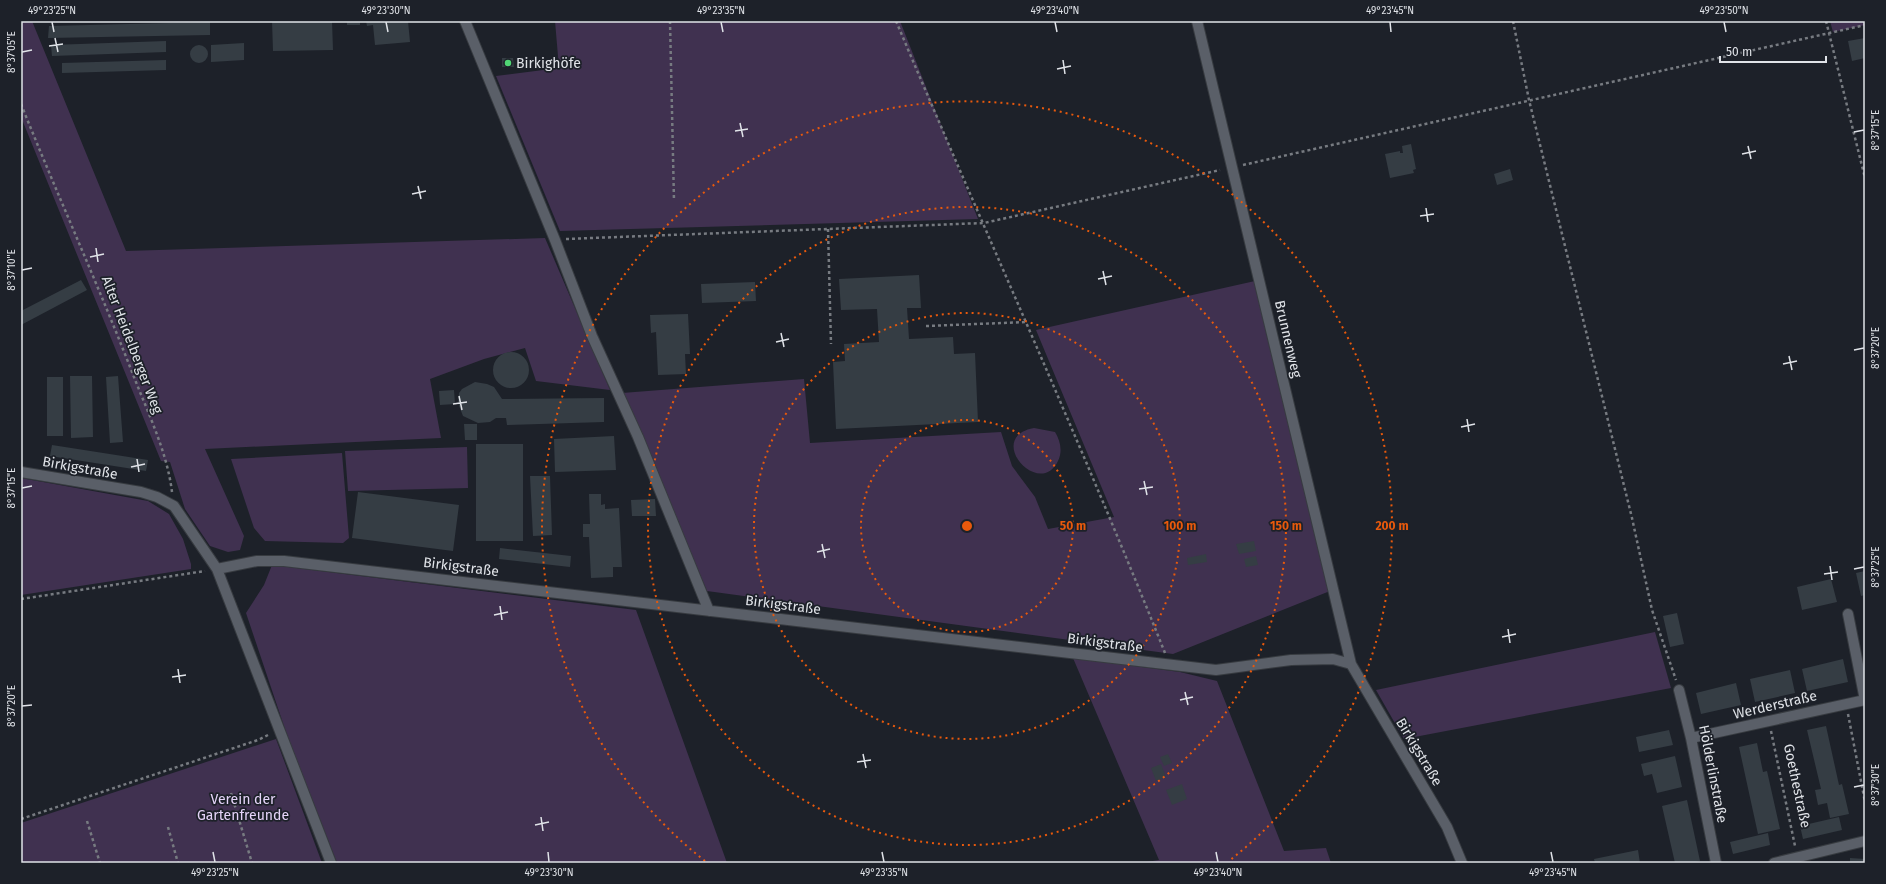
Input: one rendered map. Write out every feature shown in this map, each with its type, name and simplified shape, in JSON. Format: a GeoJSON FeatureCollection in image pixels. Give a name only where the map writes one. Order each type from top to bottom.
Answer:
{"type":"FeatureCollection","features":[{"type":"Feature","properties":{"kind":"street"},"geometry":{"type":"LineString","coordinates":[[465,21],[555,240],[592,336],[638,437],[709,611]]}},
{"type":"Feature","properties":{"kind":"street","name":"Brunnenweg"},"geometry":{"type":"LineString","coordinates":[[1197,21],[1351,664]]}},
{"type":"Feature","properties":{"kind":"street","name":"Birkigstraße"},"geometry":{"type":"LineString","coordinates":[[21,472],[141,492],[157,497],[174,506],[217,569],[258,561],[284,561],[1216,670],[1291,660],[1333,659],[1351,664],[1447,827],[1462,863]]}},
{"type":"Feature","properties":{"kind":"street"},"geometry":{"type":"LineString","coordinates":[[217,569],[278,730],[331,863]]}},
{"type":"Feature","properties":{"kind":"street","name":"Werderstraße"},"geometry":{"type":"LineString","coordinates":[[1691,738],[1865,700],[1848,614]]}},
{"type":"Feature","properties":{"kind":"street","name":"Hölderlinstraße"},"geometry":{"type":"LineString","coordinates":[[1679,690],[1691,738],[1716,863]]}},
{"type":"Feature","properties":{"kind":"street"},"geometry":{"type":"LineString","coordinates":[[1774,863],[1865,841]]}},
{"type":"Feature","properties":{"kind":"path"},"geometry":{"type":"LineString","coordinates":[[670,21],[674,201]]}},
{"type":"Feature","properties":{"kind":"path"},"geometry":{"type":"LineString","coordinates":[[896,21],[952,153],[1027,322],[1124,552],[1169,664]]}},
{"type":"Feature","properties":{"kind":"path"},"geometry":{"type":"LineString","coordinates":[[1513,21],[1529,100],[1607,411],[1652,610],[1679,690]]}},
{"type":"Feature","properties":{"kind":"path"},"geometry":{"type":"LineString","coordinates":[[1826,21],[1865,178]]}},
{"type":"Feature","properties":{"kind":"path"},"geometry":{"type":"LineString","coordinates":[[555,240],[984,223],[1865,25]]}},
{"type":"Feature","properties":{"kind":"path","name":"Alter Heidelberger Weg"},"geometry":{"type":"LineString","coordinates":[[21,104],[94,275],[165,456],[171,484]]}},
{"type":"Feature","properties":{"kind":"path"},"geometry":{"type":"LineString","coordinates":[[828,229],[831,344]]}},
{"type":"Feature","properties":{"kind":"path"},"geometry":{"type":"LineString","coordinates":[[926,326],[1027,322]]}},
{"type":"Feature","properties":{"kind":"path"},"geometry":{"type":"LineString","coordinates":[[21,599],[169,578],[217,569]]}},
{"type":"Feature","properties":{"kind":"path"},"geometry":{"type":"LineString","coordinates":[[1846,704],[1865,802]]}},
{"type":"Feature","properties":{"kind":"path","name":"Goethestraße"},"geometry":{"type":"LineString","coordinates":[[1769,721],[1797,857]]}},
{"type":"Feature","properties":{"kind":"path"},"geometry":{"type":"LineString","coordinates":[[21,819],[258,740],[278,730]]}},
{"type":"Feature","properties":{"kind":"path"},"geometry":{"type":"LineString","coordinates":[[231,793],[252,863]]}},
{"type":"Feature","properties":{"kind":"path"},"geometry":{"type":"LineString","coordinates":[[87,821],[100,863]]}},
{"type":"Feature","properties":{"kind":"path"},"geometry":{"type":"LineString","coordinates":[[168,827],[178,863]]}},
{"type":"Feature","properties":{"kind":"green space"},"geometry":{"type":"Polygon","coordinates":[[[21,21],[32,21],[126,251],[545,238],[610,390],[536,381],[525,348],[484,359],[430,379],[441,438],[205,449],[244,536],[240,550],[228,552],[210,546],[185,509],[170,462],[161,461],[21,117],[21,21]]]}},
{"type":"Feature","properties":{"kind":"green space"},"geometry":{"type":"Polygon","coordinates":[[[555,21],[900,21],[978,219],[560,231],[496,76],[559,68],[555,21]]]}},
{"type":"Feature","properties":{"kind":"green space"},"geometry":{"type":"Polygon","coordinates":[[[1830,21],[1865,21],[1865,25],[1833,32],[1830,21]]]}},
{"type":"Feature","properties":{"kind":"green space"},"geometry":{"type":"Polygon","coordinates":[[[1255,281],[1330,591],[1173,654],[707,591],[622,393],[804,379],[810,443],[1001,432],[1012,466],[1035,497],[1048,529],[1114,517],[1036,330],[1255,281]]]}},
{"type":"Feature","properties":{"kind":"green space"},"geometry":{"type":"Polygon","coordinates":[[[1034,428],[1055,432],[1060,446],[1060,457],[1058,461],[1049,471],[1039,474],[1029,470],[1020,462],[1015,453],[1014,442],[1020,434],[1034,428]]]}},
{"type":"Feature","properties":{"kind":"green space"},"geometry":{"type":"Polygon","coordinates":[[[467,447],[468,488],[348,491],[345,451],[467,447]]]}},
{"type":"Feature","properties":{"kind":"green space"},"geometry":{"type":"Polygon","coordinates":[[[342,453],[349,538],[343,543],[265,541],[254,528],[231,459],[342,453]]]}},
{"type":"Feature","properties":{"kind":"green space"},"geometry":{"type":"Polygon","coordinates":[[[21,478],[148,501],[169,514],[183,539],[191,564],[191,569],[21,595],[21,478]]]}},
{"type":"Feature","properties":{"kind":"green space"},"geometry":{"type":"Polygon","coordinates":[[[272,565],[636,610],[727,863],[337,863],[288,738],[246,613],[264,585],[272,565]]]}},
{"type":"Feature","properties":{"kind":"green space"},"geometry":{"type":"Polygon","coordinates":[[[1655,632],[1671,688],[1404,739],[1376,690],[1655,632]]]}},
{"type":"Feature","properties":{"kind":"green space"},"geometry":{"type":"Polygon","coordinates":[[[1073,658],[1180,672],[1217,681],[1284,851],[1326,848],[1331,863],[1140,863],[1159,860],[1073,658]]]}},
{"type":"Feature","properties":{"kind":"green space","name":"Verein der Gartenfreunde"},"geometry":{"type":"Polygon","coordinates":[[[276,739],[322,863],[21,863],[21,823],[276,739]]]}},
{"type":"Feature","properties":{"kind":"building"},"geometry":{"type":"Polygon","coordinates":[[[272,21],[332,21],[333,50],[273,51],[272,21]]]}},
{"type":"Feature","properties":{"kind":"building"},"geometry":{"type":"Polygon","coordinates":[[[347,21],[360,21],[360,25],[347,25],[347,21]]]}},
{"type":"Feature","properties":{"kind":"building"},"geometry":{"type":"Polygon","coordinates":[[[366,21],[408,21],[410,42],[375,45],[373,25],[367,26],[366,21]]]}},
{"type":"Feature","properties":{"kind":"building"},"geometry":{"type":"Polygon","coordinates":[[[210,22],[210,35],[48,38],[49,26],[210,22]]]}},
{"type":"Feature","properties":{"kind":"building"},"geometry":{"type":"Polygon","coordinates":[[[1865,38],[1865,58],[1852,61],[1848,41],[1865,38]]]}},
{"type":"Feature","properties":{"kind":"building"},"geometry":{"type":"Polygon","coordinates":[[[166,41],[166,52],[52,56],[51,45],[166,41]]]}},
{"type":"Feature","properties":{"kind":"building"},"geometry":{"type":"Polygon","coordinates":[[[244,43],[244,60],[211,62],[211,45],[244,43]]]}},
{"type":"Feature","properties":{"kind":"building"},"geometry":{"type":"Polygon","coordinates":[[[199,45],[205,48],[208,54],[205,60],[199,63],[193,60],[190,54],[193,48],[199,45]]]}},
{"type":"Feature","properties":{"kind":"building","name":"Birkighöfe"},"geometry":{"type":"Polygon","coordinates":[[[502,58],[513,58],[514,67],[502,67],[502,58]]]}},
{"type":"Feature","properties":{"kind":"building"},"geometry":{"type":"Polygon","coordinates":[[[166,60],[166,70],[62,73],[62,63],[166,60]]]}},
{"type":"Feature","properties":{"kind":"building"},"geometry":{"type":"Polygon","coordinates":[[[1411,144],[1416,169],[1413,170],[1414,173],[1390,178],[1385,154],[1400,151],[1400,153],[1403,153],[1402,146],[1411,144]]]}},
{"type":"Feature","properties":{"kind":"building"},"geometry":{"type":"Polygon","coordinates":[[[1510,169],[1513,180],[1497,185],[1494,174],[1510,169]]]}},
{"type":"Feature","properties":{"kind":"building"},"geometry":{"type":"Polygon","coordinates":[[[919,275],[921,308],[907,308],[909,339],[953,337],[954,354],[975,353],[978,422],[836,429],[833,362],[845,361],[844,344],[879,342],[877,309],[841,310],[839,279],[919,275]]]}},
{"type":"Feature","properties":{"kind":"building"},"geometry":{"type":"Polygon","coordinates":[[[81,280],[87,290],[21,325],[21,311],[81,280]]]}},
{"type":"Feature","properties":{"kind":"building"},"geometry":{"type":"Polygon","coordinates":[[[755,282],[756,301],[702,303],[701,284],[755,282]]]}},
{"type":"Feature","properties":{"kind":"building"},"geometry":{"type":"Polygon","coordinates":[[[688,314],[690,354],[685,354],[686,374],[658,375],[656,332],[651,333],[650,315],[688,314]]]}},
{"type":"Feature","properties":{"kind":"building"},"geometry":{"type":"Polygon","coordinates":[[[511,352],[521,355],[526,360],[529,370],[526,380],[521,385],[511,388],[501,385],[496,380],[493,370],[496,360],[501,355],[511,352]]]}},
{"type":"Feature","properties":{"kind":"building"},"geometry":{"type":"Polygon","coordinates":[[[70,376],[92,376],[93,437],[71,438],[70,376]]]}},
{"type":"Feature","properties":{"kind":"building"},"geometry":{"type":"Polygon","coordinates":[[[118,376],[123,442],[110,443],[106,377],[118,376]]]}},
{"type":"Feature","properties":{"kind":"building"},"geometry":{"type":"Polygon","coordinates":[[[47,377],[63,377],[63,436],[47,436],[47,377]]]}},
{"type":"Feature","properties":{"kind":"building"},"geometry":{"type":"Polygon","coordinates":[[[475,382],[494,387],[502,399],[604,398],[604,422],[507,425],[506,418],[496,418],[490,422],[478,423],[463,416],[458,403],[459,393],[462,389],[475,382]]]}},
{"type":"Feature","properties":{"kind":"building"},"geometry":{"type":"Polygon","coordinates":[[[454,390],[455,404],[440,405],[439,391],[454,390]]]}},
{"type":"Feature","properties":{"kind":"building"},"geometry":{"type":"Polygon","coordinates":[[[464,424],[477,424],[477,440],[465,440],[464,424]]]}},
{"type":"Feature","properties":{"kind":"building"},"geometry":{"type":"Polygon","coordinates":[[[614,436],[616,470],[555,472],[554,439],[614,436]]]}},
{"type":"Feature","properties":{"kind":"building"},"geometry":{"type":"Polygon","coordinates":[[[476,444],[523,444],[523,541],[476,541],[476,444]]]}},
{"type":"Feature","properties":{"kind":"building"},"geometry":{"type":"Polygon","coordinates":[[[52,445],[148,460],[146,471],[50,456],[52,445]]]}},
{"type":"Feature","properties":{"kind":"building"},"geometry":{"type":"Polygon","coordinates":[[[530,476],[550,476],[552,535],[533,536],[530,476]]]}},
{"type":"Feature","properties":{"kind":"building"},"geometry":{"type":"Polygon","coordinates":[[[358,492],[459,505],[453,551],[352,538],[358,492]]]}},
{"type":"Feature","properties":{"kind":"building"},"geometry":{"type":"Polygon","coordinates":[[[589,494],[601,494],[601,505],[605,504],[605,509],[619,508],[622,567],[613,567],[613,577],[591,578],[589,537],[583,537],[583,524],[590,524],[589,494]]]}},
{"type":"Feature","properties":{"kind":"building"},"geometry":{"type":"Polygon","coordinates":[[[655,499],[656,516],[632,516],[631,500],[655,499]]]}},
{"type":"Feature","properties":{"kind":"building"},"geometry":{"type":"Polygon","coordinates":[[[1254,541],[1256,551],[1239,554],[1236,544],[1254,541]]]}},
{"type":"Feature","properties":{"kind":"building"},"geometry":{"type":"Polygon","coordinates":[[[500,548],[571,556],[570,567],[499,559],[500,548]]]}},
{"type":"Feature","properties":{"kind":"building"},"geometry":{"type":"Polygon","coordinates":[[[1206,554],[1207,562],[1188,565],[1187,558],[1206,554]]]}},
{"type":"Feature","properties":{"kind":"building"},"geometry":{"type":"Polygon","coordinates":[[[1256,556],[1258,565],[1246,567],[1244,559],[1256,556]]]}},
{"type":"Feature","properties":{"kind":"building"},"geometry":{"type":"Polygon","coordinates":[[[1865,571],[1865,595],[1861,596],[1856,573],[1865,571]]]}},
{"type":"Feature","properties":{"kind":"building"},"geometry":{"type":"Polygon","coordinates":[[[1831,579],[1837,602],[1802,610],[1797,587],[1831,579]]]}},
{"type":"Feature","properties":{"kind":"building"},"geometry":{"type":"Polygon","coordinates":[[[1677,613],[1684,644],[1670,647],[1663,616],[1677,613]]]}},
{"type":"Feature","properties":{"kind":"building"},"geometry":{"type":"Polygon","coordinates":[[[1843,659],[1848,682],[1807,691],[1802,669],[1843,659]]]}},
{"type":"Feature","properties":{"kind":"building"},"geometry":{"type":"Polygon","coordinates":[[[1790,670],[1795,693],[1755,702],[1750,679],[1790,670]]]}},
{"type":"Feature","properties":{"kind":"building"},"geometry":{"type":"Polygon","coordinates":[[[1736,683],[1741,705],[1701,714],[1696,693],[1736,683]]]}},
{"type":"Feature","properties":{"kind":"building"},"geometry":{"type":"Polygon","coordinates":[[[1826,726],[1839,785],[1842,784],[1849,814],[1830,818],[1827,803],[1818,805],[1815,790],[1821,789],[1807,730],[1826,726]]]}},
{"type":"Feature","properties":{"kind":"building"},"geometry":{"type":"Polygon","coordinates":[[[1669,730],[1673,745],[1639,752],[1636,737],[1669,730]]]}},
{"type":"Feature","properties":{"kind":"building"},"geometry":{"type":"Polygon","coordinates":[[[1757,743],[1763,772],[1767,771],[1780,829],[1758,834],[1739,747],[1757,743]]]}},
{"type":"Feature","properties":{"kind":"building"},"geometry":{"type":"Polygon","coordinates":[[[1168,754],[1172,763],[1164,766],[1160,757],[1168,754]]]}},
{"type":"Feature","properties":{"kind":"building"},"geometry":{"type":"Polygon","coordinates":[[[1675,756],[1682,787],[1657,793],[1652,774],[1644,776],[1641,764],[1675,756]]]}},
{"type":"Feature","properties":{"kind":"building"},"geometry":{"type":"Polygon","coordinates":[[[1161,764],[1166,777],[1156,781],[1151,768],[1161,764]]]}},
{"type":"Feature","properties":{"kind":"building"},"geometry":{"type":"Polygon","coordinates":[[[1182,784],[1187,799],[1172,805],[1166,790],[1182,784]]]}},
{"type":"Feature","properties":{"kind":"building"},"geometry":{"type":"Polygon","coordinates":[[[1687,800],[1700,861],[1691,863],[1675,863],[1662,806],[1687,800]]]}},
{"type":"Feature","properties":{"kind":"building"},"geometry":{"type":"Polygon","coordinates":[[[1839,817],[1842,830],[1803,839],[1800,826],[1839,817]]]}},
{"type":"Feature","properties":{"kind":"building"},"geometry":{"type":"Polygon","coordinates":[[[1768,833],[1770,845],[1733,854],[1730,842],[1768,833]]]}},
{"type":"Feature","properties":{"kind":"building"},"geometry":{"type":"Polygon","coordinates":[[[1638,850],[1640,863],[1595,863],[1594,859],[1638,850]]]}},
{"type":"Feature","properties":{"kind":"building"},"geometry":{"type":"Polygon","coordinates":[[[1850,858],[1865,859],[1865,863],[1850,863],[1850,858]]]}},
{"type":"Feature","properties":{"kind":"place","name":"Birkighöfe"},"geometry":{"type":"Point","coordinates":[508,63]}}]}
